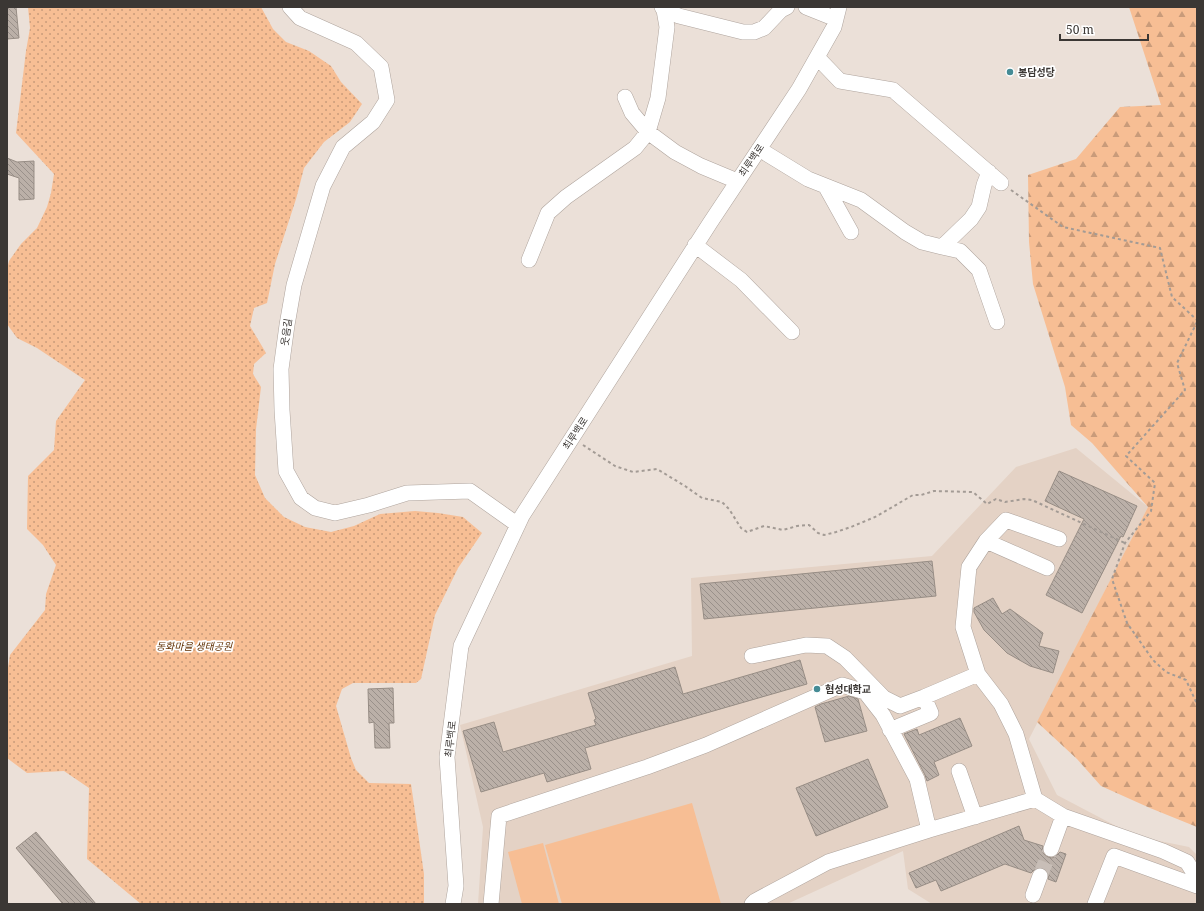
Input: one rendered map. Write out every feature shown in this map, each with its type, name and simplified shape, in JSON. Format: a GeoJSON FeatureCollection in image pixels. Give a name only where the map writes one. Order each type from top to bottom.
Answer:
{"type":"FeatureCollection","features":[{"type":"Feature","properties":{"kind":"street","name":"웃음길"},"geometry":{"type":"LineString","coordinates":[[290,7],[300,18],[356,43],[366,52],[381,67],[387,100],[373,122],[342,147],[323,186],[294,285],[281,369],[286,471],[301,498],[315,508],[335,513],[407,493],[470,491],[518,525]]}},
{"type":"Feature","properties":{"kind":"street"},"geometry":{"type":"LineString","coordinates":[[663,9],[679,16],[743,32],[754,32],[764,28],[781,10],[787,7]]}},
{"type":"Feature","properties":{"kind":"street"},"geometry":{"type":"LineString","coordinates":[[806,7],[838,13]]}},
{"type":"Feature","properties":{"kind":"street"},"geometry":{"type":"LineString","coordinates":[[528,260],[548,214],[566,197],[635,148],[648,132],[658,98],[666,27],[663,9]]}},
{"type":"Feature","properties":{"kind":"street","name":"최루백로"},"geometry":{"type":"LineString","coordinates":[[453,904],[456,886],[447,757],[462,646],[518,525],[695,245],[799,89],[834,27],[838,13]]}},
{"type":"Feature","properties":{"kind":"street"},"geometry":{"type":"LineString","coordinates":[[817,57],[840,81],[893,90],[1001,183]]}},
{"type":"Feature","properties":{"kind":"street"},"geometry":{"type":"LineString","coordinates":[[625,96],[632,112],[648,132],[675,152],[695,163],[737,181]]}},
{"type":"Feature","properties":{"kind":"street"},"geometry":{"type":"LineString","coordinates":[[759,149],[808,179],[861,200],[905,232],[922,242],[942,248],[960,250],[979,270],[996,322]]}},
{"type":"Feature","properties":{"kind":"street"},"geometry":{"type":"LineString","coordinates":[[942,248],[970,219],[979,207],[984,185],[989,172]]}},
{"type":"Feature","properties":{"kind":"street"},"geometry":{"type":"LineString","coordinates":[[826,187],[851,232]]}},
{"type":"Feature","properties":{"kind":"street"},"geometry":{"type":"LineString","coordinates":[[695,245],[741,280],[792,332]]}},
{"type":"Feature","properties":{"kind":"street"},"geometry":{"type":"LineString","coordinates":[[1034,800],[1016,734],[1001,704],[978,674],[963,627],[969,567],[986,541],[1006,520],[1058,539]]}},
{"type":"Feature","properties":{"kind":"street"},"geometry":{"type":"LineString","coordinates":[[986,541],[1046,568]]}},
{"type":"Feature","properties":{"kind":"street"},"geometry":{"type":"LineString","coordinates":[[752,656],[806,645],[827,646],[845,658],[884,698],[900,706],[978,674]]}},
{"type":"Feature","properties":{"kind":"street"},"geometry":{"type":"LineString","coordinates":[[491,904],[499,816],[647,767],[706,745],[842,686],[865,692],[883,716],[917,779],[929,830]]}},
{"type":"Feature","properties":{"kind":"street"},"geometry":{"type":"LineString","coordinates":[[890,730],[931,713],[924,697]]}},
{"type":"Feature","properties":{"kind":"street"},"geometry":{"type":"LineString","coordinates":[[959,771],[976,817]]}},
{"type":"Feature","properties":{"kind":"street"},"geometry":{"type":"LineString","coordinates":[[752,904],[828,862],[929,830],[1034,800],[1063,816],[1163,851],[1187,862],[1197,878]]}},
{"type":"Feature","properties":{"kind":"street"},"geometry":{"type":"LineString","coordinates":[[1051,849],[1063,816]]}},
{"type":"Feature","properties":{"kind":"street"},"geometry":{"type":"LineString","coordinates":[[1095,904],[1114,856],[1197,886]]}},
{"type":"Feature","properties":{"kind":"street"},"geometry":{"type":"LineString","coordinates":[[1033,895],[1040,876]]}},
{"type":"Feature","properties":{"kind":"path"},"geometry":{"type":"LineString","coordinates":[[1001,183],[1063,227],[1160,248],[1172,297],[1197,321],[1178,363],[1185,390],[1126,456],[1155,483],[1151,511],[1125,543],[1112,579],[1127,623],[1153,660],[1166,672],[1186,680],[1197,704]]}},
{"type":"Feature","properties":{"kind":"path"},"geometry":{"type":"LineString","coordinates":[[572,438],[615,466],[632,472],[657,469],[702,498],[722,502],[729,509],[741,528],[747,532],[764,526],[783,530],[797,526],[809,525],[818,533],[824,534],[851,527],[875,517],[913,495],[921,495],[934,491],[945,491],[973,492],[987,504],[996,499],[1005,502],[1024,499],[1032,500],[1125,543]]}},
{"type":"Feature","properties":{"kind":"shaded area","name":"협성대학교"},"geometry":{"type":"Polygon","coordinates":[[[1076,448],[1148,507],[1029,739],[1057,795],[1135,836],[1189,847],[1197,855],[1197,904],[932,904],[908,889],[903,851],[787,904],[478,904],[483,827],[460,725],[692,656],[691,578],[932,556],[1016,467],[1076,448]]]}},
{"type":"Feature","properties":{"kind":"green space","name":"동화마을 생태공원"},"geometry":{"type":"Polygon","coordinates":[[[28,7],[261,7],[273,29],[286,42],[309,51],[331,66],[341,82],[362,104],[350,122],[324,142],[304,168],[296,199],[275,264],[267,303],[254,308],[250,326],[266,353],[254,364],[253,374],[261,387],[256,429],[255,475],[265,498],[284,517],[305,527],[331,532],[354,526],[380,514],[415,511],[463,517],[482,533],[458,568],[435,615],[421,679],[416,683],[353,683],[342,689],[336,706],[356,770],[369,783],[411,784],[424,874],[424,904],[141,904],[87,859],[89,788],[64,771],[27,773],[7,758],[7,674],[10,655],[45,610],[46,594],[56,565],[43,545],[27,529],[28,476],[54,450],[56,421],[85,380],[37,348],[17,338],[7,324],[7,270],[9,261],[21,244],[37,228],[47,207],[54,174],[16,133],[30,28],[28,7]]]}},
{"type":"Feature","properties":{"kind":"green space"},"geometry":{"type":"Polygon","coordinates":[[[1129,7],[1197,7],[1197,827],[1101,786],[1077,759],[1037,722],[1148,507],[1092,443],[1071,425],[1065,387],[1033,284],[1029,242],[1028,175],[1076,159],[1120,107],[1161,105],[1129,7]]]}},
{"type":"Feature","properties":{"kind":"green space"},"geometry":{"type":"Polygon","coordinates":[[[692,803],[721,904],[562,904],[545,845],[692,803]]]}},
{"type":"Feature","properties":{"kind":"green space"},"geometry":{"type":"Polygon","coordinates":[[[543,843],[559,904],[522,904],[508,852],[543,843]]]}},
{"type":"Feature","properties":{"kind":"building"},"geometry":{"type":"Polygon","coordinates":[[[7,7],[16,7],[19,38],[7,39],[7,7]]]}},
{"type":"Feature","properties":{"kind":"building"},"geometry":{"type":"Polygon","coordinates":[[[7,158],[17,162],[34,161],[34,199],[19,200],[19,178],[7,174],[7,158]]]}},
{"type":"Feature","properties":{"kind":"building"},"geometry":{"type":"Polygon","coordinates":[[[1059,471],[1137,506],[1123,537],[1121,536],[1082,613],[1046,595],[1084,519],[1045,501],[1059,471]]]}},
{"type":"Feature","properties":{"kind":"building"},"geometry":{"type":"Polygon","coordinates":[[[932,561],[936,596],[704,619],[700,584],[932,561]]]}},
{"type":"Feature","properties":{"kind":"building"},"geometry":{"type":"Polygon","coordinates":[[[993,598],[1002,614],[1010,609],[1043,633],[1039,646],[1059,651],[1053,673],[1030,666],[1007,653],[984,630],[974,612],[974,608],[993,598]]]}},
{"type":"Feature","properties":{"kind":"building"},"geometry":{"type":"Polygon","coordinates":[[[800,660],[807,684],[585,748],[591,769],[547,782],[544,773],[481,792],[463,731],[494,722],[503,752],[596,725],[594,720],[596,719],[588,693],[675,667],[683,694],[800,660]]]}},
{"type":"Feature","properties":{"kind":"building"},"geometry":{"type":"Polygon","coordinates":[[[393,688],[394,723],[389,723],[390,748],[375,748],[374,722],[369,723],[368,689],[393,688]]]}},
{"type":"Feature","properties":{"kind":"building"},"geometry":{"type":"Polygon","coordinates":[[[849,696],[858,699],[867,731],[825,742],[815,707],[849,696]]]}},
{"type":"Feature","properties":{"kind":"building"},"geometry":{"type":"Polygon","coordinates":[[[960,718],[972,746],[934,762],[939,775],[927,781],[904,734],[917,729],[919,735],[960,718]]]}},
{"type":"Feature","properties":{"kind":"building"},"geometry":{"type":"Polygon","coordinates":[[[868,759],[888,807],[816,836],[796,788],[868,759]]]}},
{"type":"Feature","properties":{"kind":"building"},"geometry":{"type":"Polygon","coordinates":[[[1019,826],[1024,840],[1043,846],[1042,851],[1048,857],[1052,858],[1060,852],[1066,854],[1056,882],[1048,879],[1049,875],[1043,867],[1038,867],[1031,873],[1005,864],[941,891],[936,880],[916,888],[909,873],[1019,826]]]}},
{"type":"Feature","properties":{"kind":"building"},"geometry":{"type":"Polygon","coordinates":[[[36,832],[96,904],[63,904],[16,848],[36,832]]]}},
{"type":"Feature","properties":{"kind":"tunnel"},"geometry":{"type":"LineString","coordinates":[[1040,876],[1051,849]]}},
{"type":"Feature","properties":{"kind":"place","name":"봉담성당"},"geometry":{"type":"Point","coordinates":[1010,72]}},
{"type":"Feature","properties":{"kind":"place","name":"협성대학교"},"geometry":{"type":"Point","coordinates":[817,689]}}]}
